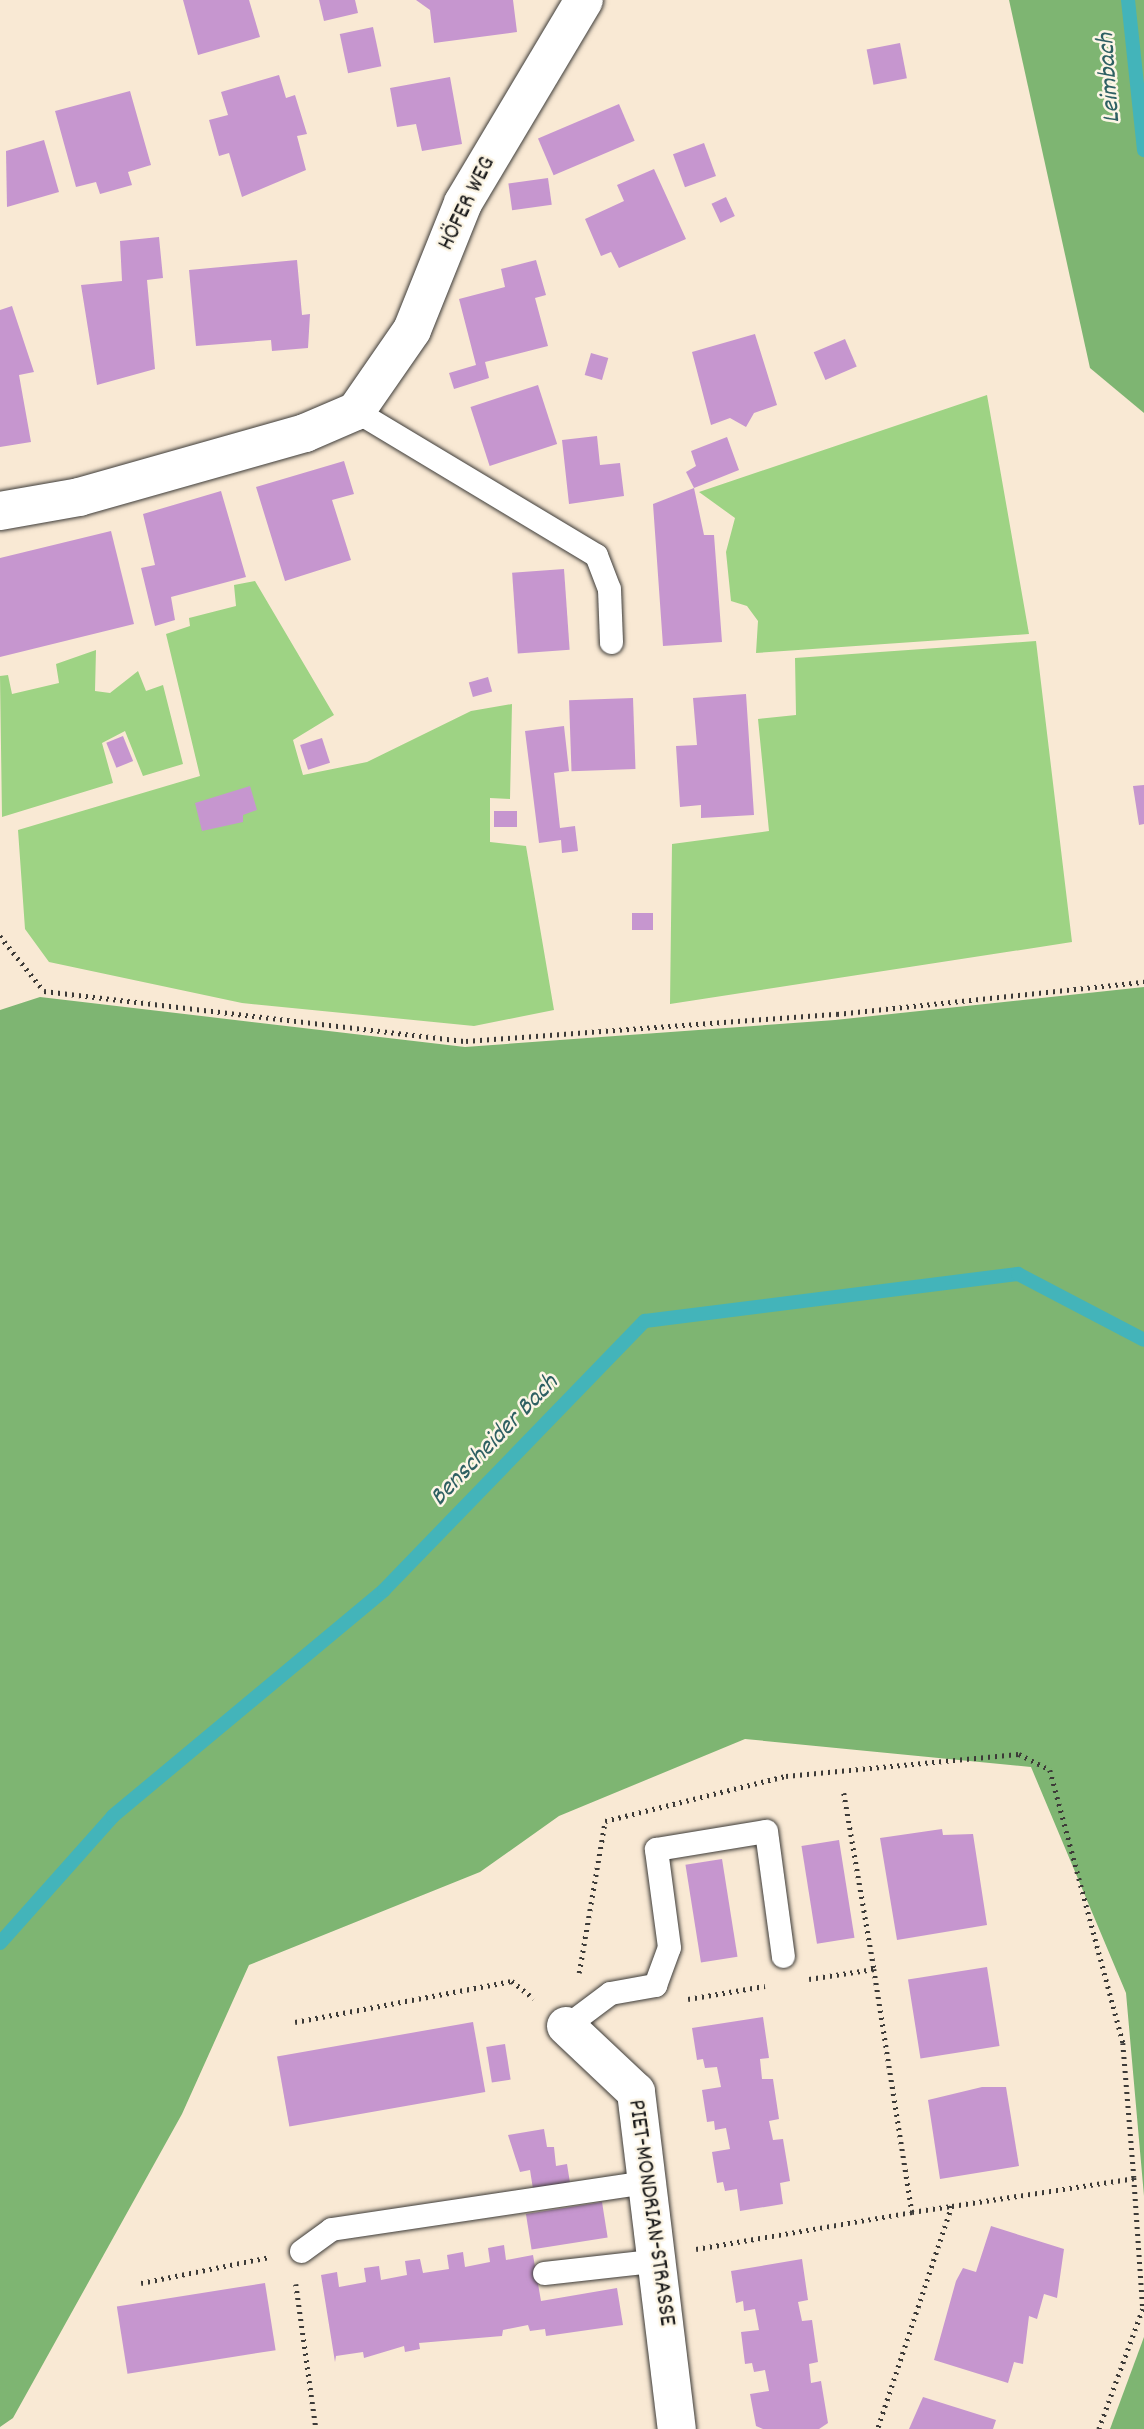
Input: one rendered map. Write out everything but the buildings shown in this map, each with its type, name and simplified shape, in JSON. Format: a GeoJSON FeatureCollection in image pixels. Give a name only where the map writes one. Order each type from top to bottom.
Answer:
{"type":"FeatureCollection","features":[{"type":"Feature","properties":{"kind":"street","name":"HÖFER WEG"},"geometry":{"type":"LineString","coordinates":[[356,411],[412,330],[463,202],[584,0]]}},
{"type":"Feature","properties":{"kind":"street"},"geometry":{"type":"LineString","coordinates":[[0,511],[79,496],[265,444],[356,411]]}},
{"type":"Feature","properties":{"kind":"street","name":"PIET-MONDRIAN-STRASSE"},"geometry":{"type":"LineString","coordinates":[[566,2026],[636,2092],[651,2181],[677,2429]]}},
{"type":"Feature","properties":{"kind":"lane"},"geometry":{"type":"LineString","coordinates":[[356,411],[596,555],[609,589],[611,642]]}},
{"type":"Feature","properties":{"kind":"lane"},"geometry":{"type":"LineString","coordinates":[[566,2026],[610,1993],[655,1985],[669,1947],[656,1849],[766,1832],[783,1956]]}},
{"type":"Feature","properties":{"kind":"lane"},"geometry":{"type":"LineString","coordinates":[[301,2251],[331,2229],[651,2181]]}},
{"type":"Feature","properties":{"kind":"lane"},"geometry":{"type":"LineString","coordinates":[[544,2273],[659,2258]]}},
{"type":"Feature","properties":{"kind":"path"},"geometry":{"type":"LineString","coordinates":[[0,936],[44,992],[466,1041],[837,1014],[1144,982]]}},
{"type":"Feature","properties":{"kind":"path"},"geometry":{"type":"LineString","coordinates":[[295,2022],[512,1981],[566,2026],[590,1928],[606,1821],[786,1776],[1019,1754],[1050,1770],[1124,2043],[1143,2309],[1099,2429]]}},
{"type":"Feature","properties":{"kind":"path"},"geometry":{"type":"LineString","coordinates":[[844,1793],[912,2212]]}},
{"type":"Feature","properties":{"kind":"path"},"geometry":{"type":"LineString","coordinates":[[795,1981],[874,1969]]}},
{"type":"Feature","properties":{"kind":"path"},"geometry":{"type":"LineString","coordinates":[[644,1987],[657,2004],[781,1984]]}},
{"type":"Feature","properties":{"kind":"path"},"geometry":{"type":"LineString","coordinates":[[659,2258],[912,2212],[1133,2178]]}},
{"type":"Feature","properties":{"kind":"path"},"geometry":{"type":"LineString","coordinates":[[878,2429],[952,2206]]}},
{"type":"Feature","properties":{"kind":"path"},"geometry":{"type":"LineString","coordinates":[[141,2283],[301,2251]]}},
{"type":"Feature","properties":{"kind":"path"},"geometry":{"type":"LineString","coordinates":[[301,2251],[292,2259],[316,2429]]}},
{"type":"Feature","properties":{"kind":"green space"},"geometry":{"type":"Polygon","coordinates":[[[1009,0],[1144,0],[1144,413],[1090,368],[1009,0]]]}},
{"type":"Feature","properties":{"kind":"green space"},"geometry":{"type":"Polygon","coordinates":[[[987,395],[1029,634],[756,653],[758,621],[747,606],[731,601],[726,552],[735,518],[699,492],[987,395]]]}},
{"type":"Feature","properties":{"kind":"green space"},"geometry":{"type":"Polygon","coordinates":[[[255,581],[334,715],[293,740],[303,775],[367,762],[471,711],[512,704],[510,799],[490,798],[490,842],[526,846],[554,1010],[474,1026],[242,1003],[49,962],[25,929],[18,830],[200,776],[166,634],[190,626],[189,618],[236,606],[234,585],[255,581]]]}},
{"type":"Feature","properties":{"kind":"green space"},"geometry":{"type":"Polygon","coordinates":[[[1036,641],[1072,942],[670,1004],[672,844],[769,831],[758,719],[796,715],[795,658],[1036,641]]]}},
{"type":"Feature","properties":{"kind":"green space"},"geometry":{"type":"Polygon","coordinates":[[[96,650],[95,691],[110,693],[138,671],[146,691],[163,685],[183,764],[143,776],[125,731],[102,743],[113,783],[2,817],[0,676],[8,675],[12,694],[59,683],[56,664],[96,650]]]}},
{"type":"Feature","properties":{"kind":"green space"},"geometry":{"type":"Polygon","coordinates":[[[1144,987],[1144,2196],[1126,1993],[1031,1767],[745,1739],[559,1816],[480,1872],[249,1965],[182,2114],[13,2418],[0,2427],[0,1010],[40,997],[465,1047],[835,1020],[1144,987]]]}},
{"type":"Feature","properties":{"kind":"green space"},"geometry":{"type":"Polygon","coordinates":[[[1144,2337],[1144,2429],[1110,2429],[1144,2337]]]}},
{"type":"Feature","properties":{"kind":"waterway","name":"Leimbach"},"geometry":{"type":"LineString","coordinates":[[1128,0],[1144,150]]}},
{"type":"Feature","properties":{"kind":"waterway","name":"Benscheider Bach"},"geometry":{"type":"LineString","coordinates":[[0,1943],[113,1816],[384,1590],[645,1321],[1018,1274],[1144,1340]]}}]}
